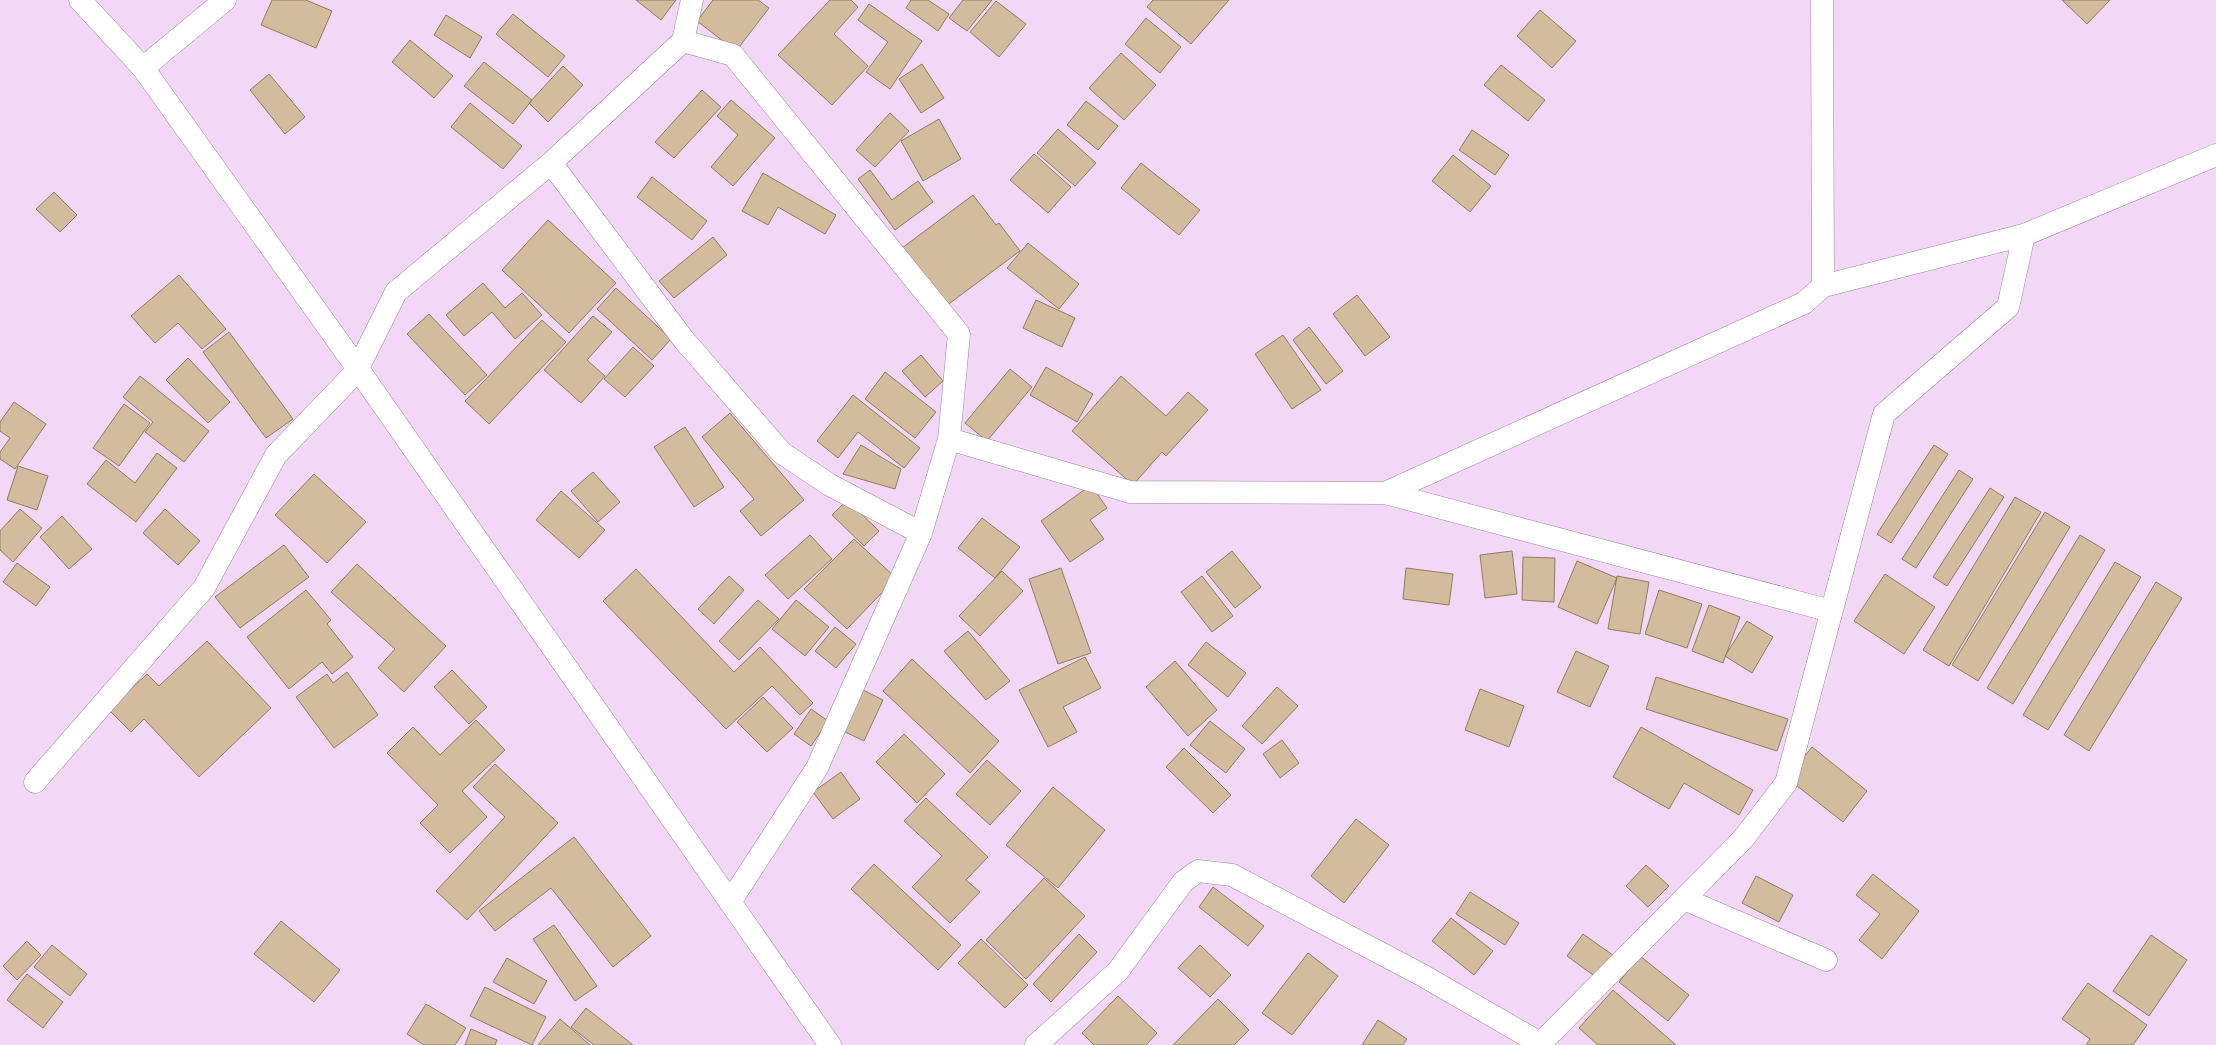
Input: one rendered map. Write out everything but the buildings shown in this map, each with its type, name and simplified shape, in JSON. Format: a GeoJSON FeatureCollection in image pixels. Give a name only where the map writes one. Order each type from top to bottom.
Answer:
{"type":"FeatureCollection","features":[{"type":"Feature","properties":{"kind":"street"},"geometry":{"type":"LineString","coordinates":[[80,0],[143,68],[358,369],[830,1045]]}},
{"type":"Feature","properties":{"kind":"street"},"geometry":{"type":"LineString","coordinates":[[143,68],[225,0]]}},
{"type":"Feature","properties":{"kind":"street"},"geometry":{"type":"LineString","coordinates":[[35,782],[204,588],[276,455],[358,369],[396,292],[551,163],[683,41],[692,0]]}},
{"type":"Feature","properties":{"kind":"street"},"geometry":{"type":"LineString","coordinates":[[1822,0],[1823,286]]}},
{"type":"Feature","properties":{"kind":"street"},"geometry":{"type":"LineString","coordinates":[[683,41],[733,55],[959,334],[949,439],[921,533],[817,768],[730,902]]}},
{"type":"Feature","properties":{"kind":"street"},"geometry":{"type":"LineString","coordinates":[[1385,493],[1804,303],[1823,286],[2024,235],[2216,155]]}},
{"type":"Feature","properties":{"kind":"street"},"geometry":{"type":"LineString","coordinates":[[551,163],[684,340],[782,453],[830,485],[921,533]]}},
{"type":"Feature","properties":{"kind":"street"},"geometry":{"type":"LineString","coordinates":[[1036,1045],[1057,1038],[1118,972],[1183,882],[1198,871],[1232,875],[1422,975],[1541,1045],[1743,839],[1786,783],[1884,414],[2008,307],[2024,235]]}},
{"type":"Feature","properties":{"kind":"street"},"geometry":{"type":"LineString","coordinates":[[949,439],[1130,492],[1385,493],[1831,611]]}},
{"type":"Feature","properties":{"kind":"street"},"geometry":{"type":"LineString","coordinates":[[1684,899],[1826,960]]}}]}
